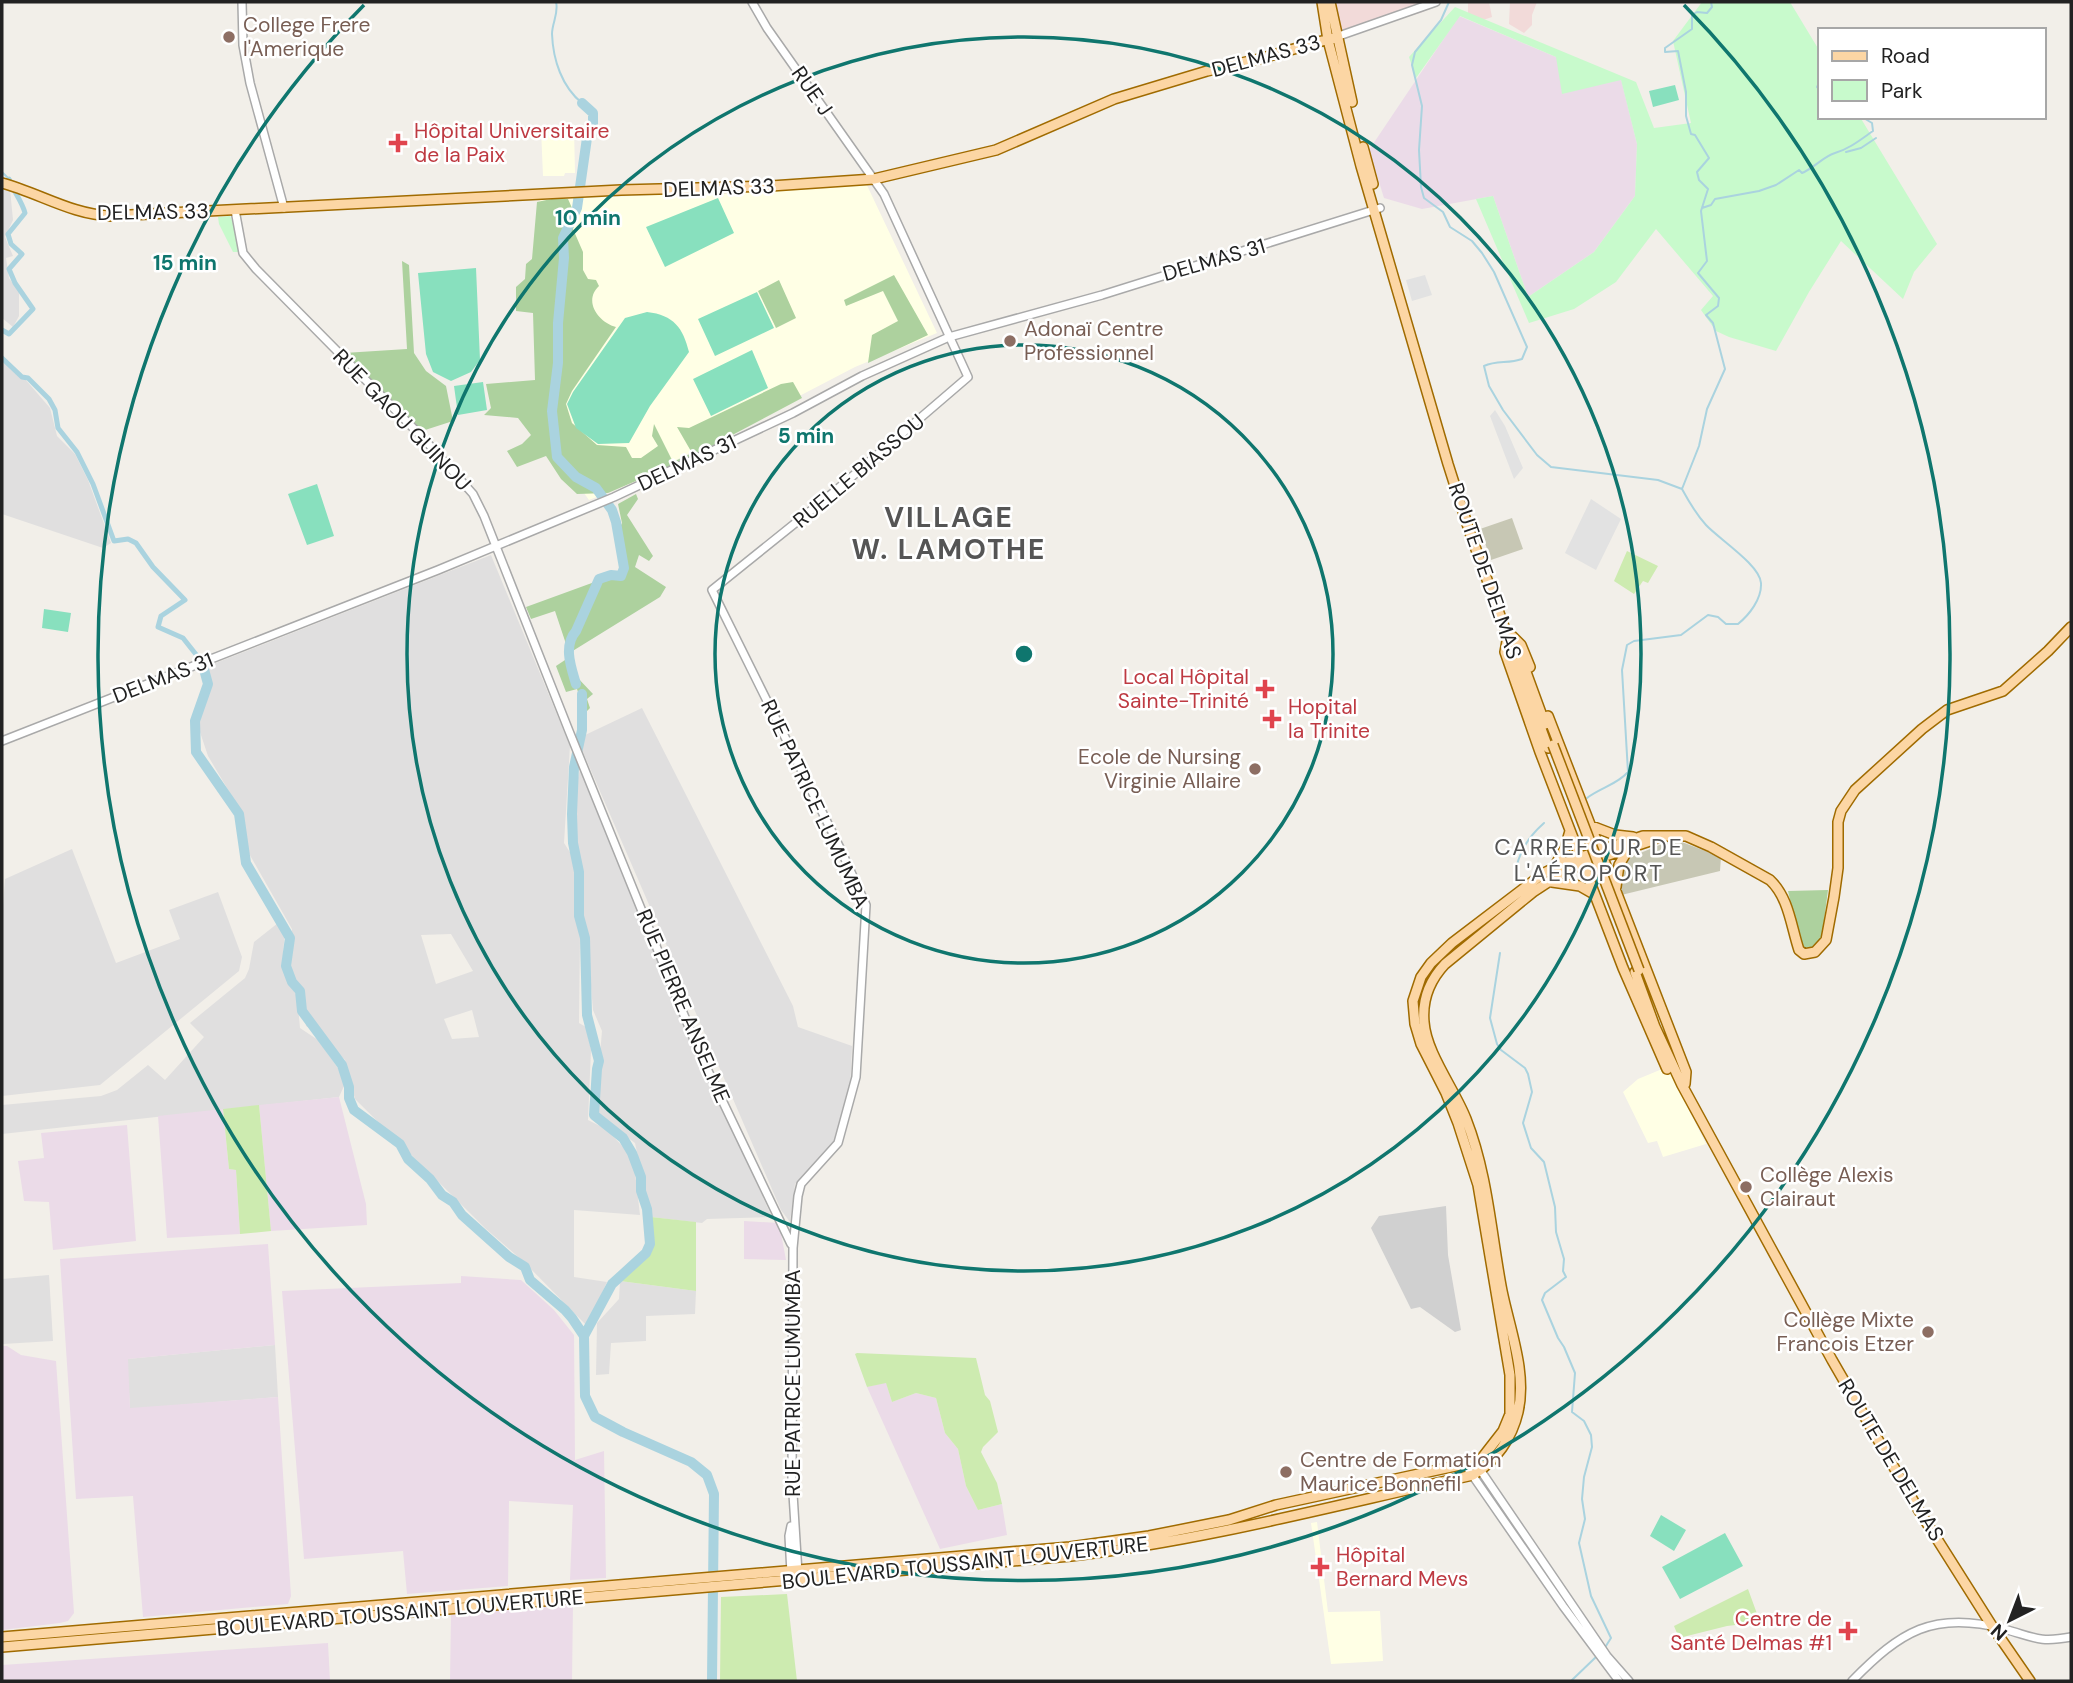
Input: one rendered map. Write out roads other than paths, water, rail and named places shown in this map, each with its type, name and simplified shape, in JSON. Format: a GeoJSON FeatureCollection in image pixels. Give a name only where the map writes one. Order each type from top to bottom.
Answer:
{"type":"FeatureCollection","features":[{"type":"Feature","properties":{"kind":"main road","name":"ROUTE DE DELMAS"},"geometry":{"type":"LineString","coordinates":[[1322,2],[1448,464],[1550,747],[1684,1085],[1871,1428],[1992,1626],[2030,1681]]}},
{"type":"Feature","properties":{"kind":"main road","name":"ROUTE DE DELMAS"},"geometry":{"type":"LineString","coordinates":[[1330,2],[1333,36]]}},
{"type":"Feature","properties":{"kind":"main road"},"geometry":{"type":"LineString","coordinates":[[1333,36],[1342,37],[1348,33]]}},
{"type":"Feature","properties":{"kind":"main road","name":"DELMAS 33"},"geometry":{"type":"LineString","coordinates":[[9,185],[96,216],[874,179],[996,150],[1114,99],[1333,36]]}},
{"type":"Feature","properties":{"kind":"main road"},"geometry":{"type":"LineString","coordinates":[[1589,825],[1615,835],[1686,836],[1770,880],[1779,888],[1786,903],[1799,950],[1804,954],[1815,953],[1826,940],[1834,897],[1838,868],[1838,822],[1841,811],[1855,790],[1947,710],[2003,691],[2071,627]]}},
{"type":"Feature","properties":{"kind":"main road"},"geometry":{"type":"LineString","coordinates":[[1510,637],[1521,645],[1589,825],[1686,1072],[1684,1085],[1671,1077],[1657,1049],[1580,860],[1505,652],[1510,637]]}},
{"type":"Feature","properties":{"kind":"main road"},"geometry":{"type":"LineString","coordinates":[[1553,868],[1565,848],[1571,829]]}},
{"type":"Feature","properties":{"kind":"main road"},"geometry":{"type":"LineString","coordinates":[[1477,1473],[1502,1449],[1514,1427],[1520,1396],[1478,1185],[1454,1113],[1421,1044],[1415,1024],[1413,1001],[1421,977],[1452,943],[1553,868],[1629,848],[1663,835]]}},
{"type":"Feature","properties":{"kind":"main road"},"geometry":{"type":"LineString","coordinates":[[1602,854],[1641,836]]}},
{"type":"Feature","properties":{"kind":"main road"},"geometry":{"type":"LineString","coordinates":[[1615,892],[1619,865],[1629,848]]}},
{"type":"Feature","properties":{"kind":"main road"},"geometry":{"type":"LineString","coordinates":[[1470,1464],[1482,1458],[1503,1431],[1510,1414],[1515,1374],[1490,1213],[1473,1138],[1426,1034],[1423,1013],[1426,996],[1434,977],[1445,964],[1533,892],[1580,860]]}},
{"type":"Feature","properties":{"kind":"main road"},"geometry":{"type":"LineString","coordinates":[[1550,882],[1580,886],[1596,896]]}},
{"type":"Feature","properties":{"kind":"main road","name":"BOULEVARD TOUSSAINT LOUVERTURE"},"geometry":{"type":"LineString","coordinates":[[719,1581],[794,1580],[1071,1551],[1229,1520],[1276,1505],[1470,1464]]}},
{"type":"Feature","properties":{"kind":"main road","name":"BOULEVARD TOUSSAINT LOUVERTURE"},"geometry":{"type":"LineString","coordinates":[[2,1647],[700,1583],[795,1569],[1138,1547],[1233,1529],[1477,1473]]}},
{"type":"Feature","properties":{"kind":"main road"},"geometry":{"type":"LineString","coordinates":[[1374,1484],[1376,1496]]}},
{"type":"Feature","properties":{"kind":"main road","name":"BOULEVARD TOUSSAINT LOUVERTURE"},"geometry":{"type":"LineString","coordinates":[[2,1637],[700,1583]]}},
{"type":"Feature","properties":{"kind":"street"},"geometry":{"type":"LineString","coordinates":[[242,2],[243,45],[250,83],[284,208]]}},
{"type":"Feature","properties":{"kind":"street","name":"RUE J"},"geometry":{"type":"LineString","coordinates":[[752,2],[767,28],[884,194],[949,337]]}},
{"type":"Feature","properties":{"kind":"street"},"geometry":{"type":"LineString","coordinates":[[1348,33],[1436,2]]}},
{"type":"Feature","properties":{"kind":"street","name":"DELMAS 31"},"geometry":{"type":"LineString","coordinates":[[2,741],[211,660],[614,497],[744,437],[862,376],[949,337],[1102,295],[1377,209]]}},
{"type":"Feature","properties":{"kind":"street","name":"RUE GAOU GUINOU"},"geometry":{"type":"LineString","coordinates":[[235,210],[243,253],[456,473],[473,494],[496,545],[573,740]]}},
{"type":"Feature","properties":{"kind":"street","name":"RUELLE BIASSOU"},"geometry":{"type":"LineString","coordinates":[[712,590],[967,380],[968,375],[949,337]]}},
{"type":"Feature","properties":{"kind":"street","name":"RUE PATRICE LUMUMBA"},"geometry":{"type":"LineString","coordinates":[[712,590],[840,848],[867,912],[856,1077],[851,1101],[838,1143],[801,1184],[798,1196],[793,1248],[794,1580]]}},
{"type":"Feature","properties":{"kind":"street","name":"RUE PIERRE ANSELME"},"geometry":{"type":"LineString","coordinates":[[573,740],[704,1062],[793,1248]]}},
{"type":"Feature","properties":{"kind":"street"},"geometry":{"type":"LineString","coordinates":[[1470,1464],[1619,1681]]}},
{"type":"Feature","properties":{"kind":"street"},"geometry":{"type":"LineString","coordinates":[[1852,1681],[1877,1656],[1920,1628],[1956,1621],[1992,1626],[2046,1641],[2071,1637]]}},
{"type":"Feature","properties":{"kind":"street"},"geometry":{"type":"LineString","coordinates":[[1605,1658],[1629,1681]]}},
{"type":"Feature","properties":{"kind":"waterway"},"geometry":{"type":"LineString","coordinates":[[556,2],[552,34],[554,54],[564,81],[582,103]]}},
{"type":"Feature","properties":{"kind":"waterway"},"geometry":{"type":"LineString","coordinates":[[1449,2],[1441,20],[1415,52],[1412,65],[1422,106],[1419,150],[1421,187],[1424,198],[1443,212],[1450,227],[1472,241],[1482,253],[1494,272],[1527,347],[1522,359],[1484,366],[1489,386],[1503,410],[1537,455],[1551,467],[1658,480],[1682,489]]}},
{"type":"Feature","properties":{"kind":"waterway"},"geometry":{"type":"LineString","coordinates":[[1587,798],[1628,772],[1622,670],[1627,645],[1634,641],[1681,635],[1708,615],[1718,617],[1726,624],[1738,624],[1754,606],[1761,589],[1759,576],[1754,568],[1706,525],[1682,489],[1699,446],[1707,409],[1725,369],[1713,323],[1706,315],[1718,306],[1719,298],[1698,273],[1707,261],[1701,211],[1708,189],[1699,180],[1697,172],[1709,158],[1695,135],[1691,134],[1686,116],[1686,92],[1678,51],[1665,52],[1665,48],[1692,29],[1692,15],[1697,12],[1707,13],[1712,7],[1711,2]]}},
{"type":"Feature","properties":{"kind":"waterway"},"geometry":{"type":"LineString","coordinates":[[576,684],[569,657],[572,637],[599,579],[611,575],[621,576],[624,568],[612,510],[596,488],[576,477],[557,457],[552,411],[558,363],[563,238],[577,208],[587,138],[593,132],[593,113],[582,103]]}},
{"type":"Feature","properties":{"kind":"waterway"},"geometry":{"type":"LineString","coordinates":[[1702,208],[1711,205],[1715,199],[1776,185],[1799,170],[1802,173],[1827,157],[1850,147],[1873,131],[1872,123],[1865,119]]}},
{"type":"Feature","properties":{"kind":"waterway"},"geometry":{"type":"LineString","coordinates":[[1846,152],[1861,148],[1876,138]]}},
{"type":"Feature","properties":{"kind":"waterway"},"geometry":{"type":"LineString","coordinates":[[2,172],[9,179]]}},
{"type":"Feature","properties":{"kind":"waterway"},"geometry":{"type":"LineString","coordinates":[[2,330],[9,334],[33,309],[9,269],[22,254],[11,244],[8,234],[25,213],[9,179]]}},
{"type":"Feature","properties":{"kind":"waterway"},"geometry":{"type":"LineString","coordinates":[[2,358],[49,399],[55,410],[58,428],[77,452],[93,484],[114,541],[128,539],[136,543],[153,567],[185,600],[161,616],[158,627],[183,638],[202,662]]}},
{"type":"Feature","properties":{"kind":"waterway"},"geometry":{"type":"LineString","coordinates":[[202,662],[208,684],[195,721],[196,752],[239,814],[246,863],[290,938],[286,966],[292,982],[300,991],[302,1011],[342,1065],[354,1110],[400,1144],[408,1159],[430,1179],[442,1195],[453,1202],[462,1215],[509,1257],[525,1267],[530,1280],[572,1318],[584,1336],[585,1396],[595,1417],[691,1462],[707,1475],[714,1494],[712,1681]]}},
{"type":"Feature","properties":{"kind":"waterway"},"geometry":{"type":"LineString","coordinates":[[582,694],[582,730],[574,767],[572,814],[573,843],[579,872],[579,916],[585,938],[587,1015],[599,1061],[594,1115],[623,1138],[632,1153],[641,1177],[650,1244],[646,1253],[612,1284],[584,1336]]}},
{"type":"Feature","properties":{"kind":"waterway"},"geometry":{"type":"LineString","coordinates":[[1514,876],[1524,847],[1544,823]]}},
{"type":"Feature","properties":{"kind":"waterway"},"geometry":{"type":"LineString","coordinates":[[1500,953],[1490,1018],[1501,1050],[1525,1068],[1528,1074],[1532,1092],[1523,1123],[1531,1148],[1544,1162],[1555,1207],[1556,1232],[1566,1277],[1545,1293],[1542,1300],[1575,1373],[1572,1412],[1584,1421],[1591,1435],[1592,1447],[1584,1477],[1582,1499],[1585,1519],[1579,1543],[1591,1596],[1611,1638],[1604,1649]]}},
{"type":"Feature","properties":{"kind":"waterway"},"geometry":{"type":"LineString","coordinates":[[1571,1681],[1597,1656]]}},
{"type":"Feature","properties":{"kind":"place","name":"College Frere l'Amerique"},"geometry":{"type":"Point","coordinates":[229,37]}},
{"type":"Feature","properties":{"kind":"place","name":"Hôpital Universitaire de la Paix"},"geometry":{"type":"Point","coordinates":[398,143]}},
{"type":"Feature","properties":{"kind":"place","name":"Adonaï Centre Professionnel"},"geometry":{"type":"Point","coordinates":[1010,341]}},
{"type":"Feature","properties":{"kind":"place","name":"Local Hôpital Sainte-Trinité"},"geometry":{"type":"Point","coordinates":[1265,689]}},
{"type":"Feature","properties":{"kind":"place","name":"Hopital la Trinite"},"geometry":{"type":"Point","coordinates":[1272,719]}},
{"type":"Feature","properties":{"kind":"place","name":"Ecole de Nursing Virginie Allaire"},"geometry":{"type":"Point","coordinates":[1255,769]}},
{"type":"Feature","properties":{"kind":"place","name":"Collège Alexis Clairaut"},"geometry":{"type":"Point","coordinates":[1746,1187]}},
{"type":"Feature","properties":{"kind":"place","name":"Collège Mixte Francois Etzer"},"geometry":{"type":"Point","coordinates":[1928,1332]}},
{"type":"Feature","properties":{"kind":"place","name":"Centre de Formation Maurice Bonnefil"},"geometry":{"type":"Point","coordinates":[1286,1472]}},
{"type":"Feature","properties":{"kind":"place","name":"Hôpital Bernard Mevs"},"geometry":{"type":"Point","coordinates":[1320,1567]}},
{"type":"Feature","properties":{"kind":"place","name":"Centre de Santé Delmas #1"},"geometry":{"type":"Point","coordinates":[1848,1631]}},
{"type":"Feature","properties":{"kind":"district","name":"VILLAGE W. LAMOTHE"},"geometry":{"type":"Point","coordinates":[949,533]}},
{"type":"Feature","properties":{"kind":"district","name":"CARREFOUR DE L'AÉROPORT"},"geometry":{"type":"Point","coordinates":[1589,860]}}]}
